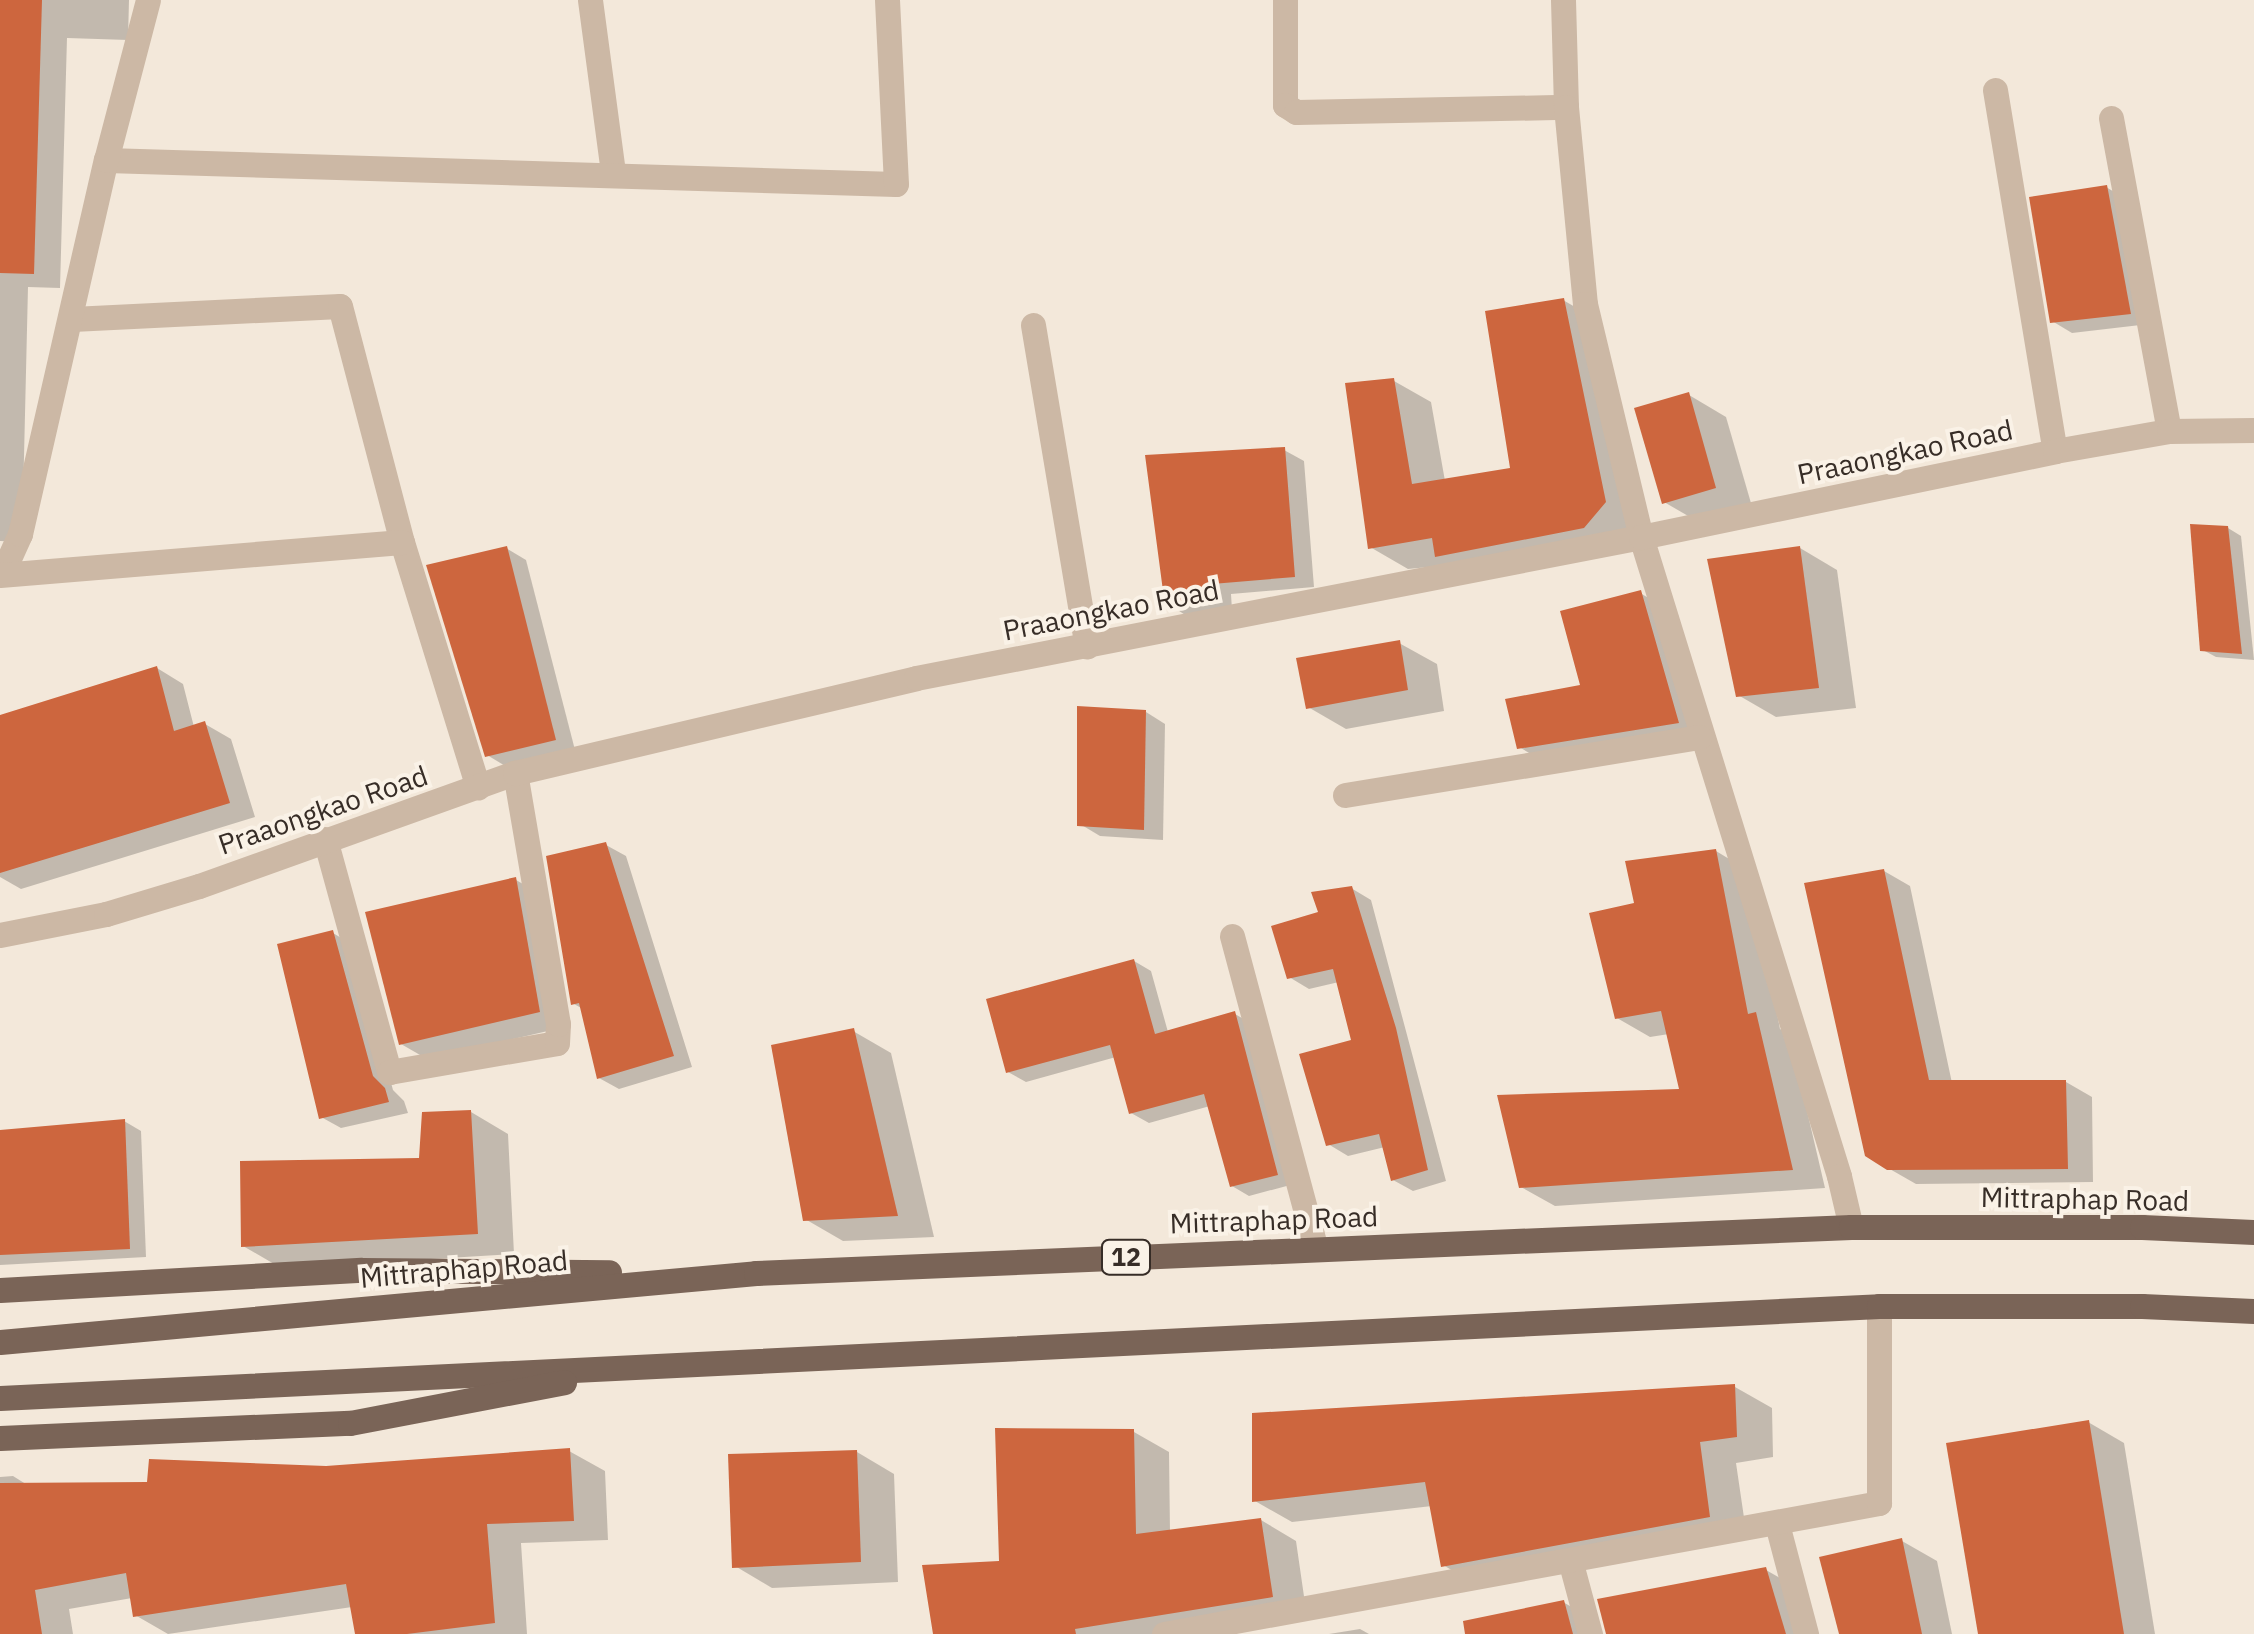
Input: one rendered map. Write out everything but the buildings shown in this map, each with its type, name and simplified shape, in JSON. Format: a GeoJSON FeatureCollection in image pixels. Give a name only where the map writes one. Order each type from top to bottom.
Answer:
{"type":"FeatureCollection","features":[{"type":"Feature","properties":{"kind":"main road","name":"Mittraphap Road"},"geometry":{"type":"LineString","coordinates":[[0,1342],[756,1273],[1851,1227],[2142,1227],[2254,1232]]}},
{"type":"Feature","properties":{"kind":"main road"},"geometry":{"type":"LineString","coordinates":[[0,1290],[361,1270],[756,1273]]}},
{"type":"Feature","properties":{"kind":"main road"},"geometry":{"type":"LineString","coordinates":[[0,1398],[1879,1306],[2142,1306],[2254,1311]]}},
{"type":"Feature","properties":{"kind":"main road"},"geometry":{"type":"LineString","coordinates":[[0,1438],[350,1423],[657,1364]]}},
{"type":"Feature","properties":{"kind":"street"},"geometry":{"type":"LineString","coordinates":[[148,0],[106,160],[20,534],[1,574],[402,542]]}},
{"type":"Feature","properties":{"kind":"street"},"geometry":{"type":"LineString","coordinates":[[590,0],[612,172]]}},
{"type":"Feature","properties":{"kind":"street"},"geometry":{"type":"LineString","coordinates":[[106,160],[612,172],[896,184],[887,0]]}},
{"type":"Feature","properties":{"kind":"street"},"geometry":{"type":"LineString","coordinates":[[1285,0],[1286,105],[1296,112],[1566,107]]}},
{"type":"Feature","properties":{"kind":"street"},"geometry":{"type":"LineString","coordinates":[[1563,0],[1566,107],[1585,304],[1640,538],[1699,737],[1840,1176],[1851,1227]]}},
{"type":"Feature","properties":{"kind":"street"},"geometry":{"type":"LineString","coordinates":[[1995,90],[2055,451]]}},
{"type":"Feature","properties":{"kind":"street"},"geometry":{"type":"LineString","coordinates":[[2111,118],[2169,430]]}},
{"type":"Feature","properties":{"kind":"street"},"geometry":{"type":"LineString","coordinates":[[72,319],[340,306],[402,542],[478,788]]}},
{"type":"Feature","properties":{"kind":"street"},"geometry":{"type":"LineString","coordinates":[[1032,325],[1087,646]]}},
{"type":"Feature","properties":{"kind":"street","name":"Praaongkao Road"},"geometry":{"type":"LineString","coordinates":[[0,935],[106,914],[199,886],[515,773],[916,678],[1640,538],[2055,451],[2169,430],[2254,430]]}},
{"type":"Feature","properties":{"kind":"street"},"geometry":{"type":"LineString","coordinates":[[1345,794],[1699,737]]}},
{"type":"Feature","properties":{"kind":"street"},"geometry":{"type":"LineString","coordinates":[[325,839],[389,1072],[557,1043],[558,1024],[515,773]]}},
{"type":"Feature","properties":{"kind":"street"},"geometry":{"type":"LineString","coordinates":[[1232,936],[1316,1248]]}},
{"type":"Feature","properties":{"kind":"street"},"geometry":{"type":"LineString","coordinates":[[1162,1633],[1879,1503],[1879,1306]]}},
{"type":"Feature","properties":{"kind":"street"},"geometry":{"type":"LineString","coordinates":[[1777,1524],[1806,1634]]}},
{"type":"Feature","properties":{"kind":"street"},"geometry":{"type":"LineString","coordinates":[[1570,1560],[1590,1634]]}}]}
